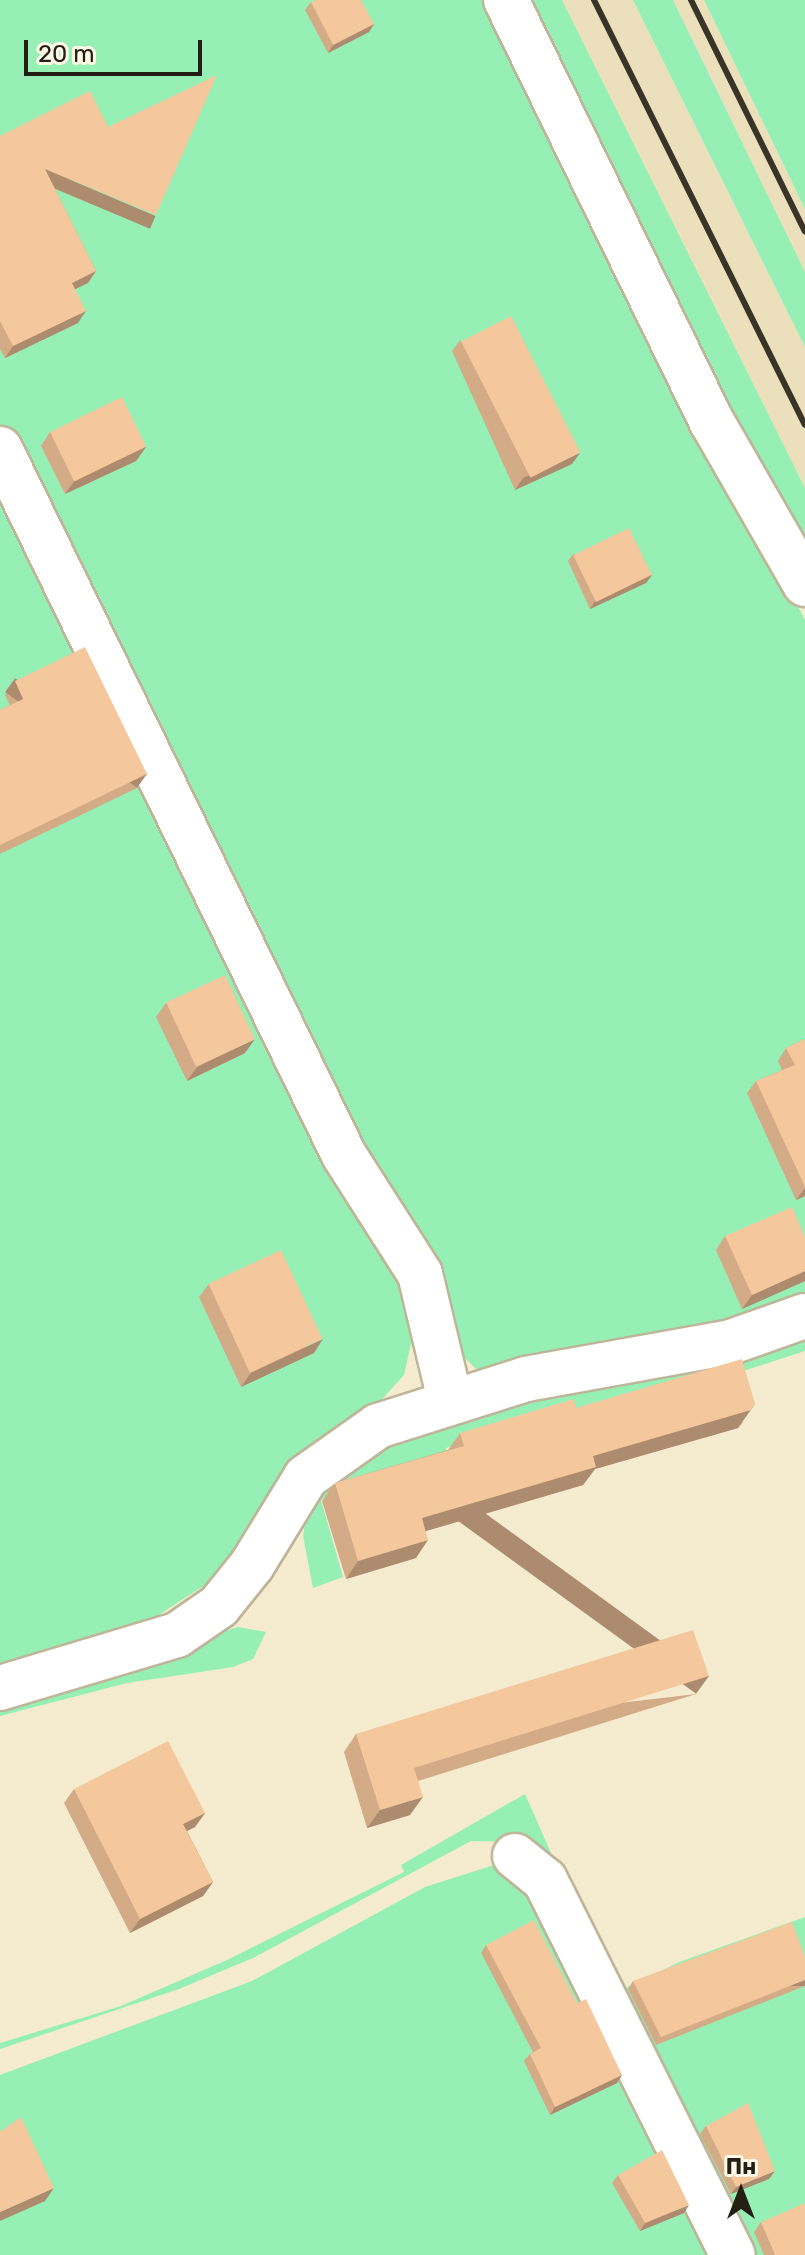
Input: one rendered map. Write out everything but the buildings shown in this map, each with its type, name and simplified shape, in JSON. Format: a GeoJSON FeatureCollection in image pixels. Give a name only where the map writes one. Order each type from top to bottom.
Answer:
{"type":"FeatureCollection","features":[{"type":"Feature","properties":{"kind":"street"},"geometry":{"type":"LineString","coordinates":[[506,0],[712,422],[805,584]]}},
{"type":"Feature","properties":{"kind":"street"},"geometry":{"type":"LineString","coordinates":[[0,449],[344,1155],[420,1274],[450,1400]]}},
{"type":"Feature","properties":{"kind":"street"},"geometry":{"type":"LineString","coordinates":[[0,1688],[177,1635],[219,1606],[252,1565],[306,1477],[333,1454],[378,1426],[450,1400],[526,1379],[731,1342],[805,1316]]}},
{"type":"Feature","properties":{"kind":"street"},"geometry":{"type":"LineString","coordinates":[[515,1856],[545,1880],[733,2255]]}},
{"type":"Feature","properties":{"kind":"shaded area"},"geometry":{"type":"Polygon","coordinates":[[[562,0],[633,0],[805,347],[805,488],[562,0]]]}},
{"type":"Feature","properties":{"kind":"shaded area"},"geometry":{"type":"Polygon","coordinates":[[[673,0],[704,0],[805,209],[805,272],[673,0]]]}},
{"type":"Feature","properties":{"kind":"green space"},"geometry":{"type":"Polygon","coordinates":[[[0,0],[494,0],[653,331],[805,620],[805,1300],[719,1328],[481,1374],[459,1352],[391,1207],[0,431],[0,0]]]}},
{"type":"Feature","properties":{"kind":"green space"},"geometry":{"type":"Polygon","coordinates":[[[518,0],[562,0],[805,488],[805,565],[518,0]]]}},
{"type":"Feature","properties":{"kind":"green space"},"geometry":{"type":"Polygon","coordinates":[[[633,0],[673,0],[805,272],[805,347],[633,0]]]}},
{"type":"Feature","properties":{"kind":"green space"},"geometry":{"type":"Polygon","coordinates":[[[704,0],[805,0],[805,209],[704,0]]]}},
{"type":"Feature","properties":{"kind":"green space"},"geometry":{"type":"Polygon","coordinates":[[[0,477],[401,1274],[414,1330],[404,1375],[225,1572],[143,1625],[0,1673],[0,477]]]}},
{"type":"Feature","properties":{"kind":"green space"},"geometry":{"type":"Polygon","coordinates":[[[805,1329],[805,1351],[731,1375],[446,1448],[449,1462],[321,1500],[343,1577],[313,1588],[303,1536],[309,1497],[342,1461],[427,1422],[805,1329]]]}},
{"type":"Feature","properties":{"kind":"green space"},"geometry":{"type":"Polygon","coordinates":[[[238,1627],[266,1632],[253,1659],[233,1667],[127,1683],[0,1716],[0,1703],[238,1627]]]}},
{"type":"Feature","properties":{"kind":"green space"},"geometry":{"type":"Polygon","coordinates":[[[525,1794],[613,1994],[679,1962],[805,1917],[805,2255],[742,2255],[518,1842],[471,1841],[253,1958],[179,1989],[0,2049],[0,2043],[121,2006],[227,1960],[404,1872],[401,1865],[525,1794]]]}},
{"type":"Feature","properties":{"kind":"green space"},"geometry":{"type":"Polygon","coordinates":[[[494,1865],[525,1873],[721,2255],[0,2255],[0,2075],[252,1981],[425,1887],[494,1865]]]}},
{"type":"Feature","properties":{"kind":"railway"},"geometry":{"type":"LineString","coordinates":[[594,0],[805,425]]}},
{"type":"Feature","properties":{"kind":"railway"},"geometry":{"type":"LineString","coordinates":[[691,0],[805,232]]}}]}
